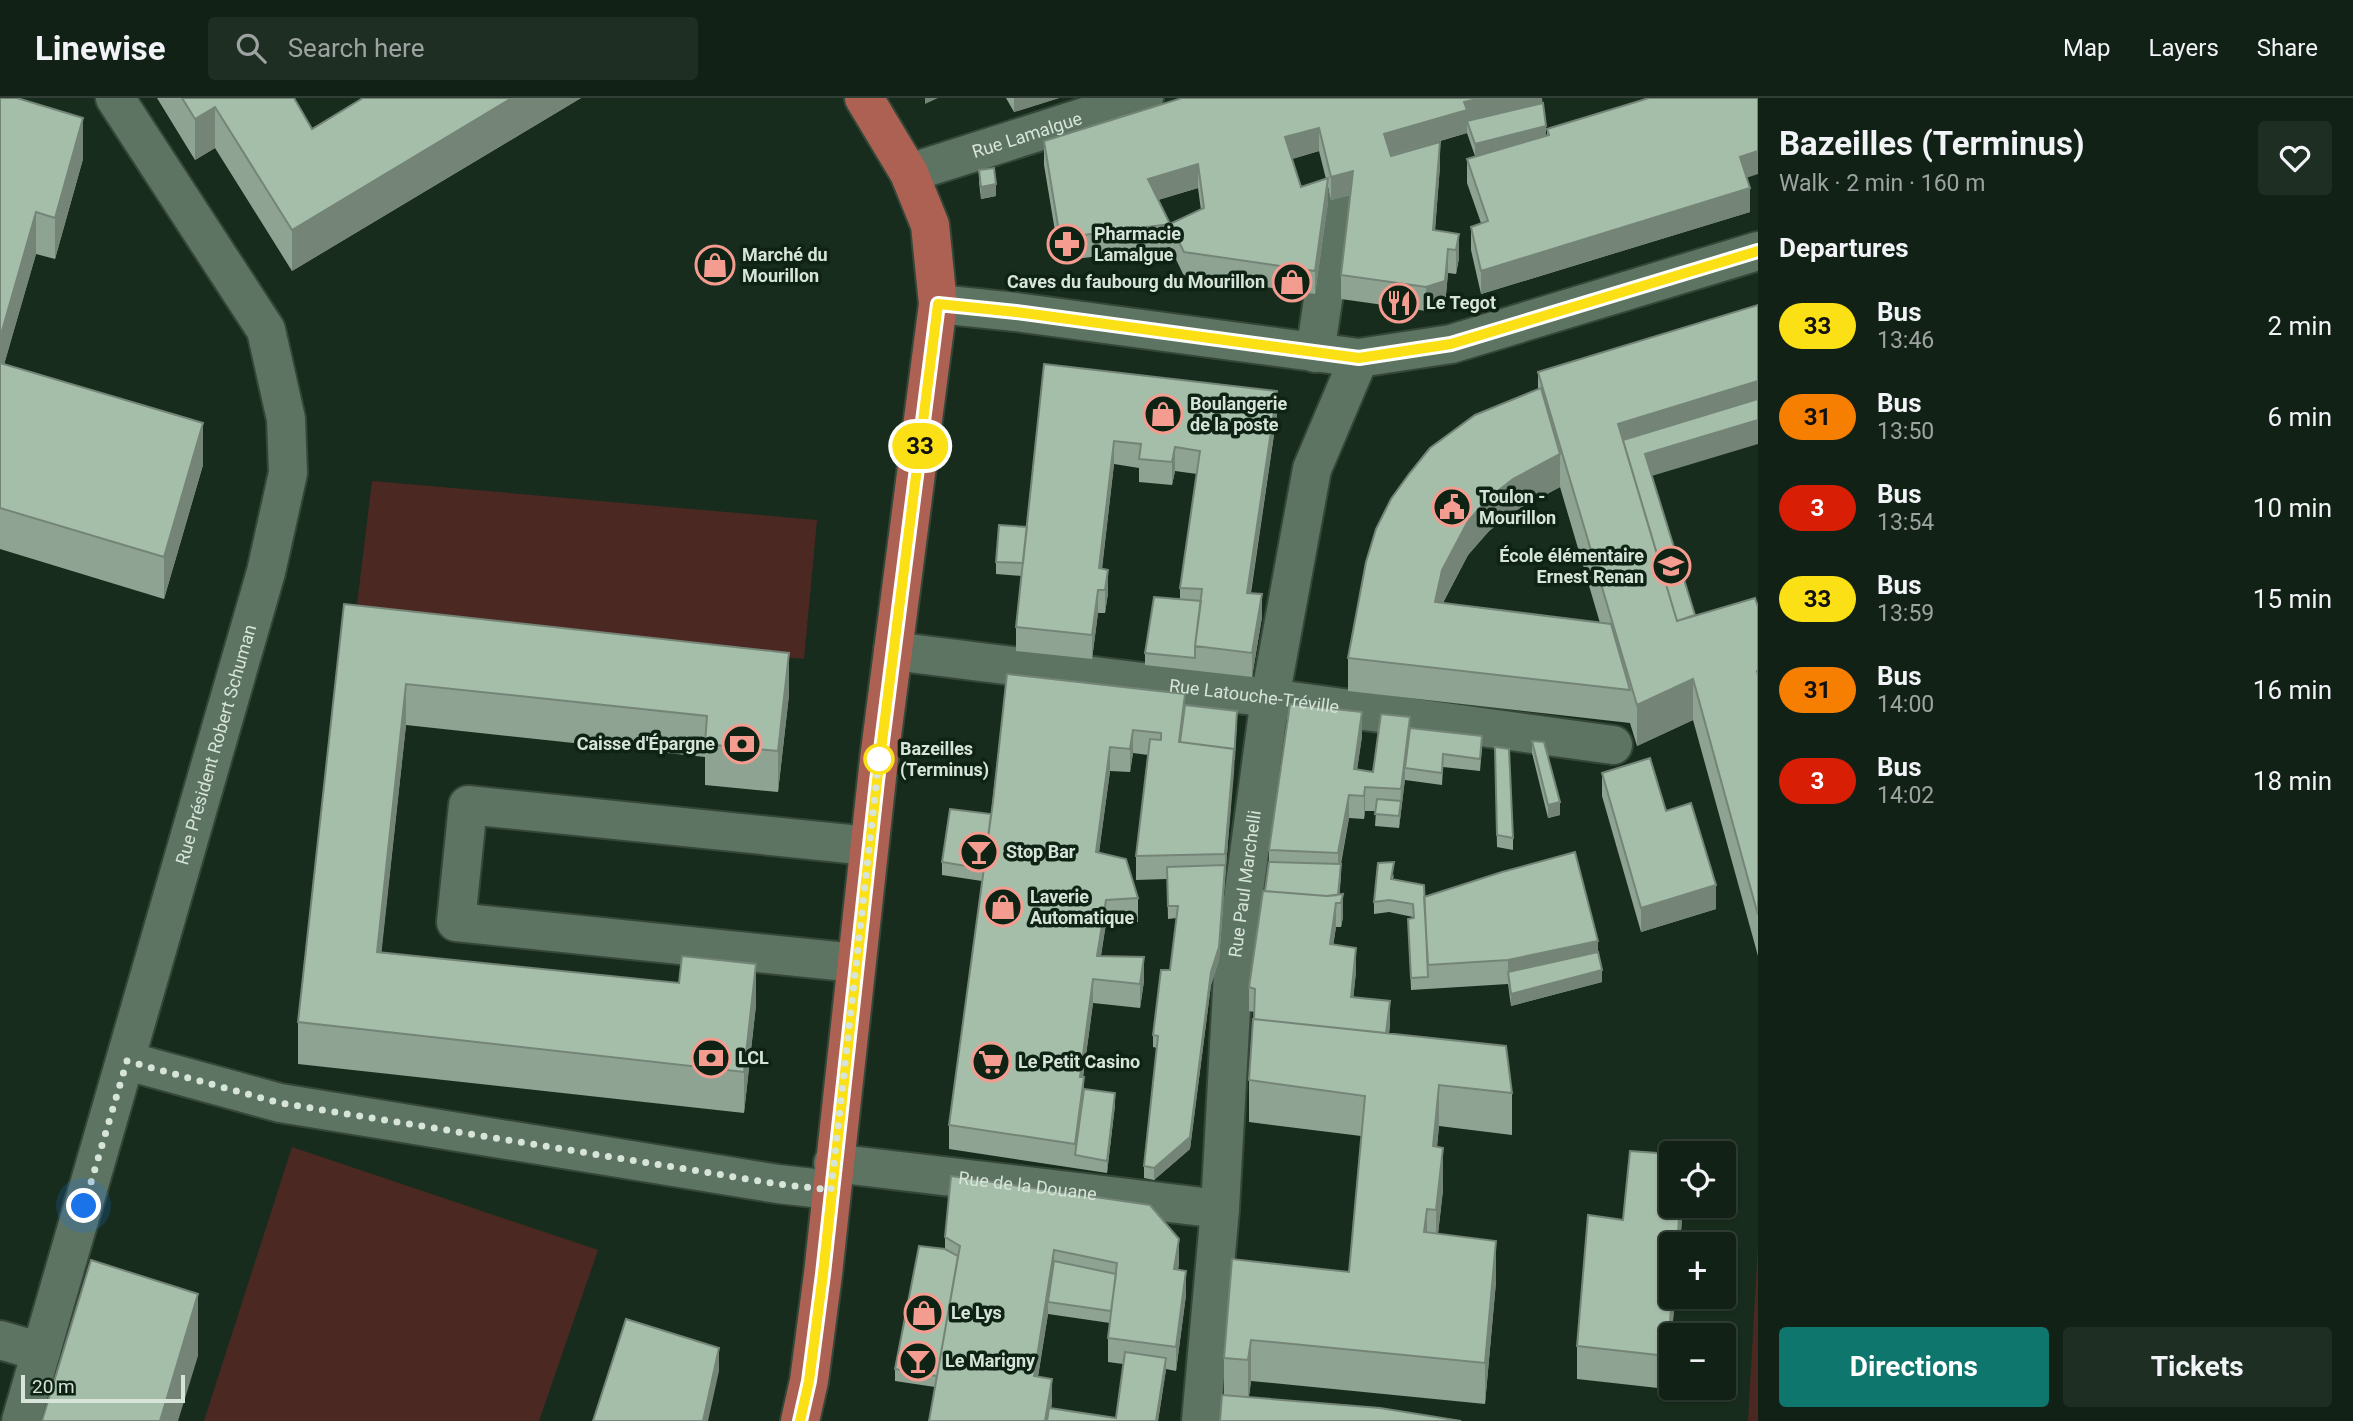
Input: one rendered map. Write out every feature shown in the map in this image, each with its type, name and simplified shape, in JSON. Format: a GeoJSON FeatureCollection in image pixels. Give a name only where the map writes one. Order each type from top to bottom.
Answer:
{"type":"FeatureCollection","features":[{"type":"Feature","properties":{"kind":"main road"},"geometry":{"type":"LineString","coordinates":[[800,1421],[809,1381],[818,1314],[869,846],[938,304],[930,225],[909,173],[864,98]]}},
{"type":"Feature","properties":{"kind":"street","name":"Rue Président Robert Schuman"},"geometry":{"type":"LineString","coordinates":[[21,1421],[266,572],[288,472],[286,419],[266,330],[115,98]]}},
{"type":"Feature","properties":{"kind":"street","name":"Rue Lamalgue"},"geometry":{"type":"LineString","coordinates":[[909,173],[1144,98]]}},
{"type":"Feature","properties":{"kind":"street"},"geometry":{"type":"LineString","coordinates":[[1315,353],[1337,207]]}},
{"type":"Feature","properties":{"kind":"street"},"geometry":{"type":"LineString","coordinates":[[938,304],[1359,358],[1451,344],[1758,251]]}},
{"type":"Feature","properties":{"kind":"street","name":"Rue Paul Marchelli"},"geometry":{"type":"LineString","coordinates":[[1201,1421],[1220,1209],[1233,973],[1270,698],[1312,470],[1359,358]]}},
{"type":"Feature","properties":{"kind":"street","name":"Rue Latouche-Tréville"},"geometry":{"type":"LineString","coordinates":[[893,651],[1270,698],[1614,745]]}},
{"type":"Feature","properties":{"kind":"street"},"geometry":{"type":"LineString","coordinates":[[856,963],[456,922],[468,805],[869,846]]}},
{"type":"Feature","properties":{"kind":"street","name":"Rue de la Douane"},"geometry":{"type":"LineString","coordinates":[[127,1061],[280,1103],[778,1184],[832,1177],[1220,1209]]}},
{"type":"Feature","properties":{"kind":"street"},"geometry":{"type":"LineString","coordinates":[[0,1340],[41,1352]]}},
{"type":"Feature","properties":{"kind":"shaded area"},"geometry":{"type":"Polygon","coordinates":[[[372,481],[817,520],[804,659],[356,613],[372,481]]]}},
{"type":"Feature","properties":{"kind":"shaded area"},"geometry":{"type":"Polygon","coordinates":[[[292,1147],[598,1250],[539,1421],[204,1421],[292,1147]]]}},
{"type":"Feature","properties":{"kind":"shaded area"},"geometry":{"type":"Polygon","coordinates":[[[1758,1245],[1758,1421],[1748,1421],[1758,1245]]]}},
{"type":"Feature","properties":{"kind":"building"},"geometry":{"type":"Polygon","coordinates":[[[0,98],[17,98],[83,118],[55,218],[36,212],[0,338],[0,98]]]}},
{"type":"Feature","properties":{"kind":"building"},"geometry":{"type":"Polygon","coordinates":[[[182,98],[294,98],[312,129],[363,98],[512,98],[292,230],[215,107],[195,119],[182,98]]]}},
{"type":"Feature","properties":{"kind":"building"},"geometry":{"type":"Polygon","coordinates":[[[1182,98],[1482,98],[1464,102],[1467,110],[1384,134],[1391,156],[1440,142],[1433,230],[1459,234],[1456,250],[1448,249],[1445,281],[1426,287],[1341,275],[1353,171],[1331,177],[1319,128],[1285,137],[1301,187],[1328,178],[1315,271],[1184,252],[1170,224],[1060,238],[1044,141],[1182,98]],[[1198,164],[1148,179],[1170,224],[1204,208],[1198,164]]]}},
{"type":"Feature","properties":{"kind":"building"},"geometry":{"type":"Polygon","coordinates":[[[1649,98],[1758,98],[1758,151],[1740,157],[1750,188],[1481,271],[1471,227],[1488,221],[1467,159],[1549,135],[1547,129],[1649,98]]]}},
{"type":"Feature","properties":{"kind":"building"},"geometry":{"type":"Polygon","coordinates":[[[1543,103],[1546,126],[1475,144],[1467,121],[1543,103]]]}},
{"type":"Feature","properties":{"kind":"building"},"geometry":{"type":"Polygon","coordinates":[[[994,168],[996,184],[981,187],[979,170],[994,168]]]}},
{"type":"Feature","properties":{"kind":"building"},"geometry":{"type":"Polygon","coordinates":[[[1758,305],[1758,381],[1618,424],[1677,621],[1755,598],[1758,607],[1758,915],[1693,679],[1637,705],[1538,372],[1758,305]]]}},
{"type":"Feature","properties":{"kind":"building"},"geometry":{"type":"Polygon","coordinates":[[[0,363],[203,423],[164,557],[0,508],[0,363]]]}},
{"type":"Feature","properties":{"kind":"building"},"geometry":{"type":"Polygon","coordinates":[[[1044,364],[1277,391],[1247,593],[1262,594],[1252,653],[1195,646],[1202,589],[1180,588],[1200,451],[1175,447],[1172,462],[1139,459],[1141,444],[1114,441],[1099,568],[1108,570],[1105,590],[1098,590],[1092,635],[1016,627],[1044,364]]]}},
{"type":"Feature","properties":{"kind":"building"},"geometry":{"type":"Polygon","coordinates":[[[1541,388],[1560,454],[1513,479],[1489,498],[1468,521],[1442,570],[1435,602],[1611,624],[1630,690],[1348,658],[1366,562],[1376,529],[1391,499],[1430,448],[1475,415],[1541,388]]]}},
{"type":"Feature","properties":{"kind":"building"},"geometry":{"type":"Polygon","coordinates":[[[1758,399],[1758,420],[1645,454],[1695,615],[1677,621],[1623,440],[1758,399]]]}},
{"type":"Feature","properties":{"kind":"building"},"geometry":{"type":"Polygon","coordinates":[[[999,525],[1027,527],[1023,563],[996,562],[999,525]]]}},
{"type":"Feature","properties":{"kind":"building"},"geometry":{"type":"Polygon","coordinates":[[[1154,597],[1201,601],[1195,658],[1145,653],[1154,597]]]}},
{"type":"Feature","properties":{"kind":"building"},"geometry":{"type":"Polygon","coordinates":[[[344,604],[789,653],[778,751],[705,744],[707,716],[406,684],[377,952],[679,983],[682,956],[756,964],[744,1072],[298,1022],[344,604]]]}},
{"type":"Feature","properties":{"kind":"building"},"geometry":{"type":"Polygon","coordinates":[[[1007,674],[1185,694],[1179,742],[1234,749],[1225,854],[1136,856],[1150,739],[1161,740],[1161,733],[1133,730],[1130,749],[1110,747],[1096,852],[1126,859],[1138,898],[1106,900],[1097,956],[1144,957],[1140,984],[1093,979],[1080,1077],[1084,1077],[1075,1144],[949,1125],[993,802],[1007,674]]]}},
{"type":"Feature","properties":{"kind":"building"},"geometry":{"type":"Polygon","coordinates":[[[1290,704],[1362,712],[1354,769],[1373,772],[1381,714],[1410,717],[1401,789],[1365,787],[1364,796],[1349,795],[1338,853],[1269,850],[1290,704]]]}},
{"type":"Feature","properties":{"kind":"building"},"geometry":{"type":"Polygon","coordinates":[[[1185,705],[1237,711],[1234,760],[1234,749],[1180,742],[1185,705]]]}},
{"type":"Feature","properties":{"kind":"building"},"geometry":{"type":"Polygon","coordinates":[[[1410,728],[1482,736],[1480,759],[1443,754],[1442,773],[1405,768],[1410,728]]]}},
{"type":"Feature","properties":{"kind":"building"},"geometry":{"type":"Polygon","coordinates":[[[1532,741],[1544,742],[1560,802],[1548,805],[1532,741]]]}},
{"type":"Feature","properties":{"kind":"building"},"geometry":{"type":"Polygon","coordinates":[[[1495,747],[1509,749],[1513,838],[1497,835],[1495,747]]]}},
{"type":"Feature","properties":{"kind":"building"},"geometry":{"type":"Polygon","coordinates":[[[1650,758],[1666,811],[1691,803],[1716,885],[1641,908],[1602,773],[1650,758]]]}},
{"type":"Feature","properties":{"kind":"building"},"geometry":{"type":"Polygon","coordinates":[[[1377,799],[1401,801],[1399,816],[1375,814],[1377,799]]]}},
{"type":"Feature","properties":{"kind":"building"},"geometry":{"type":"Polygon","coordinates":[[[950,809],[991,814],[984,869],[942,862],[950,809]]]}},
{"type":"Feature","properties":{"kind":"building"},"geometry":{"type":"Polygon","coordinates":[[[1575,852],[1598,941],[1508,960],[1428,965],[1424,897],[1575,852]]]}},
{"type":"Feature","properties":{"kind":"building"},"geometry":{"type":"Polygon","coordinates":[[[1269,862],[1341,864],[1338,895],[1265,891],[1269,862]]]}},
{"type":"Feature","properties":{"kind":"building"},"geometry":{"type":"Polygon","coordinates":[[[1394,862],[1391,879],[1424,885],[1428,977],[1411,978],[1408,919],[1414,918],[1413,904],[1389,900],[1374,902],[1378,863],[1394,862]]]}},
{"type":"Feature","properties":{"kind":"building"},"geometry":{"type":"Polygon","coordinates":[[[1225,865],[1219,947],[1211,972],[1190,1137],[1154,1168],[1144,1166],[1158,1036],[1153,1035],[1161,970],[1170,970],[1178,906],[1168,906],[1167,867],[1225,865]]]}},
{"type":"Feature","properties":{"kind":"building"},"geometry":{"type":"Polygon","coordinates":[[[1263,891],[1327,896],[1343,894],[1341,903],[1336,903],[1330,944],[1356,948],[1351,997],[1390,1001],[1386,1033],[1254,1019],[1255,989],[1249,987],[1263,891]]]}},
{"type":"Feature","properties":{"kind":"building"},"geometry":{"type":"Polygon","coordinates":[[[1598,952],[1602,970],[1511,994],[1508,972],[1598,952]]]}},
{"type":"Feature","properties":{"kind":"building"},"geometry":{"type":"Polygon","coordinates":[[[1253,1019],[1506,1046],[1512,1093],[1439,1085],[1433,1146],[1443,1148],[1436,1210],[1427,1209],[1424,1232],[1496,1241],[1485,1363],[1251,1340],[1248,1360],[1224,1358],[1232,1259],[1349,1272],[1365,1096],[1249,1080],[1253,1019]]]}},
{"type":"Feature","properties":{"kind":"building"},"geometry":{"type":"Polygon","coordinates":[[[1084,1089],[1115,1093],[1107,1161],[1075,1155],[1084,1089]]]}},
{"type":"Feature","properties":{"kind":"building"},"geometry":{"type":"Polygon","coordinates":[[[1630,1151],[1659,1153],[1659,1218],[1679,1218],[1678,1232],[1659,1232],[1659,1309],[1671,1309],[1670,1323],[1659,1323],[1659,1355],[1577,1346],[1588,1215],[1623,1220],[1630,1151]]]}},
{"type":"Feature","properties":{"kind":"building"},"geometry":{"type":"Polygon","coordinates":[[[951,1176],[1150,1205],[1179,1239],[1174,1269],[1186,1271],[1176,1347],[1108,1338],[1117,1263],[1054,1250],[1034,1376],[1052,1379],[1045,1421],[929,1421],[960,1246],[945,1237],[951,1176]]]}},
{"type":"Feature","properties":{"kind":"building"},"geometry":{"type":"Polygon","coordinates":[[[919,1246],[945,1249],[958,1256],[937,1376],[895,1369],[919,1246]]]}},
{"type":"Feature","properties":{"kind":"building"},"geometry":{"type":"Polygon","coordinates":[[[91,1260],[198,1294],[160,1421],[42,1421],[91,1260]]]}},
{"type":"Feature","properties":{"kind":"building"},"geometry":{"type":"Polygon","coordinates":[[[1054,1261],[1116,1274],[1111,1311],[1048,1302],[1054,1261]]]}},
{"type":"Feature","properties":{"kind":"building"},"geometry":{"type":"Polygon","coordinates":[[[626,1319],[719,1348],[703,1421],[593,1421],[626,1319]]]}},
{"type":"Feature","properties":{"kind":"building"},"geometry":{"type":"Polygon","coordinates":[[[1125,1352],[1166,1358],[1156,1421],[1047,1421],[1049,1408],[1116,1418],[1125,1352]]]}},
{"type":"Feature","properties":{"kind":"building"},"geometry":{"type":"Polygon","coordinates":[[[1222,1395],[1380,1408],[1461,1421],[1220,1421],[1222,1395]]]}},
{"type":"Feature","properties":{"kind":"bus line","name":"33"},"geometry":{"type":"LineString","coordinates":[[800,1421],[809,1381],[823,1274],[833,1163],[877,781],[938,304],[1359,358],[1451,344],[1758,251]]}},
{"type":"Feature","properties":{"kind":"place","name":"Pharmacie Lamalgue"},"geometry":{"type":"Point","coordinates":[1067,244]}},
{"type":"Feature","properties":{"kind":"place","name":"Marché du Mourillon"},"geometry":{"type":"Point","coordinates":[715,265]}},
{"type":"Feature","properties":{"kind":"place","name":"Caves du faubourg du Mourillon"},"geometry":{"type":"Point","coordinates":[1292,282]}},
{"type":"Feature","properties":{"kind":"place","name":"Le Tegot"},"geometry":{"type":"Point","coordinates":[1399,303]}},
{"type":"Feature","properties":{"kind":"place","name":"Boulangerie de la poste"},"geometry":{"type":"Point","coordinates":[1163,414]}},
{"type":"Feature","properties":{"kind":"place","name":"Toulon - Mourillon"},"geometry":{"type":"Point","coordinates":[1452,507]}},
{"type":"Feature","properties":{"kind":"place","name":"École élémentaire Ernest Renan"},"geometry":{"type":"Point","coordinates":[1671,566]}},
{"type":"Feature","properties":{"kind":"place","name":"Caisse d'Épargne"},"geometry":{"type":"Point","coordinates":[742,744]}},
{"type":"Feature","properties":{"kind":"place","name":"Bazeilles (Terminus)"},"geometry":{"type":"Point","coordinates":[879,759]}},
{"type":"Feature","properties":{"kind":"place","name":"Stop Bar"},"geometry":{"type":"Point","coordinates":[979,852]}},
{"type":"Feature","properties":{"kind":"place","name":"Laverie Automatique"},"geometry":{"type":"Point","coordinates":[1003,907]}},
{"type":"Feature","properties":{"kind":"place","name":"LCL"},"geometry":{"type":"Point","coordinates":[711,1058]}},
{"type":"Feature","properties":{"kind":"place","name":"Le Petit Casino"},"geometry":{"type":"Point","coordinates":[991,1062]}},
{"type":"Feature","properties":{"kind":"place","name":"Le Lys"},"geometry":{"type":"Point","coordinates":[924,1313]}},
{"type":"Feature","properties":{"kind":"place","name":"Le Marigny"},"geometry":{"type":"Point","coordinates":[918,1361]}},
{"type":"Feature","properties":{"kind":"route"},"geometry":{"type":"LineString","coordinates":[[84,1206],[127,1061],[280,1103],[778,1184],[831,1190],[879,759]]}}]}
